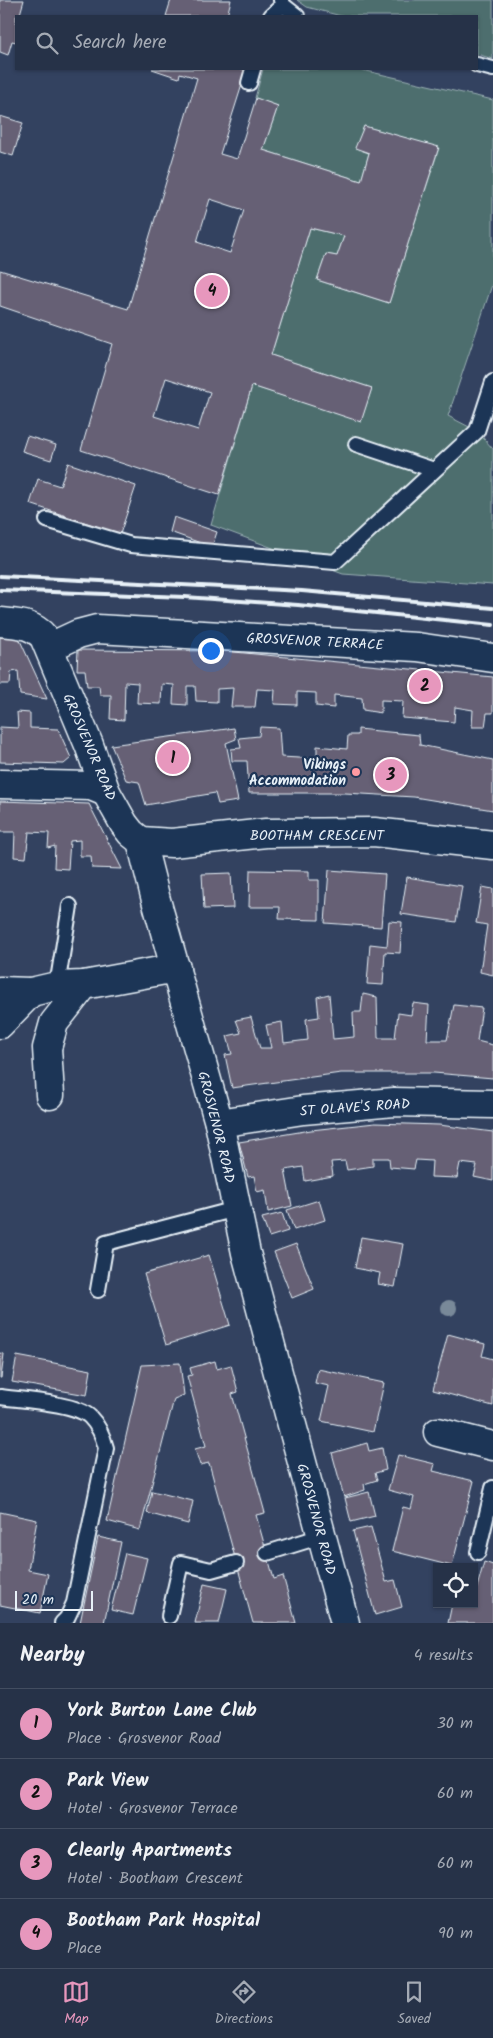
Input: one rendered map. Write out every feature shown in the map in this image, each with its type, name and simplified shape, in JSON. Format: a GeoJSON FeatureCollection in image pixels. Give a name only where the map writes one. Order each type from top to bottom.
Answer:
{"type":"FeatureCollection","features":[{"type":"Feature","properties":{"kind":"street","name":"GROSVENOR ROAD"},"geometry":{"type":"LineString","coordinates":[[0,622],[29,625],[38,630],[50,648],[106,792],[124,824],[141,841],[219,1123],[246,1253],[345,1623]]}},
{"type":"Feature","properties":{"kind":"street","name":"GROSVENOR TERRACE"},"geometry":{"type":"LineString","coordinates":[[50,648],[78,634],[97,629],[417,647],[493,658]]}},
{"type":"Feature","properties":{"kind":"street"},"geometry":{"type":"LineString","coordinates":[[0,784],[91,786],[106,792]]}},
{"type":"Feature","properties":{"kind":"street","name":"BOOTHAM CRESCENT"},"geometry":{"type":"LineString","coordinates":[[141,841],[172,843],[266,833],[374,832],[493,845]]}},
{"type":"Feature","properties":{"kind":"street"},"geometry":{"type":"LineString","coordinates":[[0,990],[31,992],[57,986],[84,985],[176,968]]}},
{"type":"Feature","properties":{"kind":"street"},"geometry":{"type":"LineString","coordinates":[[50,1095],[47,1048],[54,1023],[84,985]]}},
{"type":"Feature","properties":{"kind":"street"},"geometry":{"type":"LineString","coordinates":[[0,1024],[31,992]]}},
{"type":"Feature","properties":{"kind":"street","name":"ST OLAVE'S ROAD"},"geometry":{"type":"LineString","coordinates":[[219,1123],[303,1110],[394,1102],[493,1104]]}},
{"type":"Feature","properties":{"kind":"street"},"geometry":{"type":"LineString","coordinates":[[438,1432],[493,1446]]}},
{"type":"Feature","properties":{"kind":"lane"},"geometry":{"type":"LineString","coordinates":[[271,15],[282,2],[297,15]]}},
{"type":"Feature","properties":{"kind":"lane"},"geometry":{"type":"LineString","coordinates":[[478,65],[493,69]]}},
{"type":"Feature","properties":{"kind":"lane"},"geometry":{"type":"LineString","coordinates":[[249,83],[253,70]]}},
{"type":"Feature","properties":{"kind":"lane"},"geometry":{"type":"LineString","coordinates":[[47,520],[131,545],[335,562],[477,431],[493,382]]}},
{"type":"Feature","properties":{"kind":"lane"},"geometry":{"type":"LineString","coordinates":[[356,444],[434,470]]}},
{"type":"Feature","properties":{"kind":"lane"},"geometry":{"type":"LineString","coordinates":[[57,986],[70,906]]}},
{"type":"Feature","properties":{"kind":"lane"},"geometry":{"type":"LineString","coordinates":[[98,1290],[106,1243],[236,1209]]}},
{"type":"Feature","properties":{"kind":"lane"},"geometry":{"type":"LineString","coordinates":[[0,1397],[73,1408],[89,1416],[101,1432],[106,1448],[74,1602],[67,1618],[62,1623]]}},
{"type":"Feature","properties":{"kind":"lane"},"geometry":{"type":"LineString","coordinates":[[478,1552],[493,1488]]}},
{"type":"Feature","properties":{"kind":"lane"},"geometry":{"type":"LineString","coordinates":[[267,1553],[322,1536]]}},
{"type":"Feature","properties":{"kind":"lane"},"geometry":{"type":"LineString","coordinates":[[169,1616],[181,1563],[211,1570],[236,1563]]}},
{"type":"Feature","properties":{"kind":"green space"},"geometry":{"type":"Polygon","coordinates":[[[297,0],[493,0],[493,59],[478,54],[478,15],[337,15],[307,7],[297,0]]]}},
{"type":"Feature","properties":{"kind":"green space"},"geometry":{"type":"Polygon","coordinates":[[[263,70],[362,70],[493,100],[493,282],[448,416],[477,431],[493,449],[493,585],[343,574],[211,525],[252,386],[361,421],[372,388],[271,355],[310,228],[344,236],[337,256],[326,254],[317,280],[389,303],[439,148],[364,126],[356,148],[369,153],[361,181],[263,150],[278,106],[255,98],[263,70]]]}},
{"type":"Feature","properties":{"kind":"building"},"geometry":{"type":"Polygon","coordinates":[[[0,0],[24,0],[20,14],[24,15],[15,15],[15,42],[12,41],[8,55],[0,52],[0,0]]]}},
{"type":"Feature","properties":{"kind":"building"},"geometry":{"type":"Polygon","coordinates":[[[171,0],[231,0],[227,15],[166,15],[171,0]]]}},
{"type":"Feature","properties":{"kind":"building"},"geometry":{"type":"Polygon","coordinates":[[[155,70],[247,70],[220,154],[237,159],[256,98],[278,106],[263,150],[361,181],[369,153],[355,148],[364,126],[439,147],[389,303],[317,280],[326,254],[337,256],[344,236],[310,228],[271,355],[372,388],[361,422],[252,386],[219,495],[81,450],[112,344],[0,306],[0,270],[128,309],[197,78],[180,73],[179,78],[155,70]],[[210,199],[197,242],[230,253],[244,210],[210,199]],[[166,378],[154,416],[198,430],[210,392],[166,378]]]}},
{"type":"Feature","properties":{"kind":"building"},"geometry":{"type":"Polygon","coordinates":[[[0,116],[23,123],[13,156],[0,152],[0,116]]]}},
{"type":"Feature","properties":{"kind":"building"},"geometry":{"type":"Polygon","coordinates":[[[27,436],[56,445],[51,460],[22,451],[27,436]]]}},
{"type":"Feature","properties":{"kind":"building"},"geometry":{"type":"Polygon","coordinates":[[[68,463],[136,486],[120,534],[30,504],[38,479],[60,486],[68,463]]]}},
{"type":"Feature","properties":{"kind":"building"},"geometry":{"type":"Polygon","coordinates":[[[174,517],[217,532],[212,547],[170,532],[174,517]]]}},
{"type":"Feature","properties":{"kind":"building"},"geometry":{"type":"Polygon","coordinates":[[[0,636],[18,636],[47,699],[20,695],[18,671],[11,672],[10,684],[0,684],[0,636]]]}},
{"type":"Feature","properties":{"kind":"building"},"geometry":{"type":"Polygon","coordinates":[[[78,650],[224,651],[493,677],[493,713],[487,713],[485,727],[472,727],[473,710],[455,707],[454,722],[402,718],[403,701],[381,700],[381,713],[363,710],[362,698],[334,695],[334,708],[316,706],[316,693],[297,692],[297,705],[274,704],[275,690],[257,689],[255,707],[231,707],[233,688],[217,689],[217,702],[196,701],[195,686],[187,686],[187,705],[173,704],[174,685],[162,684],[161,704],[137,703],[138,683],[125,682],[124,720],[110,719],[111,695],[100,695],[99,686],[87,686],[85,670],[77,670],[78,650]]]}},
{"type":"Feature","properties":{"kind":"building"},"geometry":{"type":"Polygon","coordinates":[[[17,712],[30,713],[30,728],[58,729],[71,758],[64,764],[0,762],[0,727],[18,728],[17,712]]]}},
{"type":"Feature","properties":{"kind":"building"},"geometry":{"type":"Polygon","coordinates":[[[260,727],[279,728],[281,757],[317,759],[317,746],[347,749],[348,735],[358,735],[358,729],[419,735],[420,745],[493,760],[493,810],[414,797],[345,793],[249,793],[247,761],[232,761],[231,749],[241,748],[239,738],[259,736],[260,727]]]}},
{"type":"Feature","properties":{"kind":"building"},"geometry":{"type":"Polygon","coordinates":[[[234,728],[236,739],[226,743],[238,801],[218,804],[215,793],[146,805],[139,782],[126,780],[111,745],[234,728]]]}},
{"type":"Feature","properties":{"kind":"building"},"geometry":{"type":"Polygon","coordinates":[[[0,801],[89,804],[122,869],[92,868],[91,856],[80,856],[80,840],[70,841],[68,869],[54,868],[55,846],[48,848],[49,833],[29,832],[26,858],[14,857],[15,832],[0,832],[0,801]]]}},
{"type":"Feature","properties":{"kind":"building"},"geometry":{"type":"Polygon","coordinates":[[[250,870],[309,871],[309,880],[319,880],[319,920],[279,919],[280,907],[249,907],[250,870]]]}},
{"type":"Feature","properties":{"kind":"building"},"geometry":{"type":"Polygon","coordinates":[[[329,870],[385,874],[381,927],[325,923],[329,870]]]}},
{"type":"Feature","properties":{"kind":"building"},"geometry":{"type":"Polygon","coordinates":[[[231,873],[233,908],[204,909],[202,874],[231,873]]]}},
{"type":"Feature","properties":{"kind":"building"},"geometry":{"type":"Polygon","coordinates":[[[407,877],[462,886],[456,922],[401,914],[407,877]]]}},
{"type":"Feature","properties":{"kind":"building"},"geometry":{"type":"Polygon","coordinates":[[[482,887],[493,889],[493,975],[480,972],[487,925],[476,923],[482,887]]]}},
{"type":"Feature","properties":{"kind":"building"},"geometry":{"type":"Polygon","coordinates":[[[389,921],[402,922],[400,953],[385,952],[383,985],[367,984],[370,944],[387,946],[389,921]]]}},
{"type":"Feature","properties":{"kind":"building"},"geometry":{"type":"Polygon","coordinates":[[[329,994],[333,1039],[354,1037],[353,1012],[361,1012],[363,994],[377,997],[378,1038],[395,1038],[398,1013],[411,1015],[413,1003],[429,1005],[427,1040],[447,1040],[454,1005],[482,1008],[477,1041],[493,1045],[493,1078],[434,1073],[341,1073],[232,1088],[225,1055],[232,1054],[227,1036],[241,1033],[236,1020],[251,1017],[260,1048],[271,1048],[266,1025],[282,1022],[284,1043],[308,1040],[306,1019],[319,1017],[317,997],[329,994]]]}},
{"type":"Feature","properties":{"kind":"building"},"geometry":{"type":"Polygon","coordinates":[[[375,1123],[439,1125],[493,1132],[493,1181],[474,1177],[477,1165],[460,1163],[457,1178],[431,1177],[432,1161],[416,1160],[414,1169],[390,1167],[389,1158],[373,1158],[373,1166],[347,1170],[345,1161],[331,1162],[333,1176],[305,1181],[303,1167],[285,1170],[292,1206],[268,1212],[265,1190],[257,1192],[254,1176],[248,1177],[239,1142],[311,1130],[375,1123]]]}},
{"type":"Feature","properties":{"kind":"building"},"geometry":{"type":"Polygon","coordinates":[[[319,1200],[325,1220],[294,1230],[287,1210],[319,1200]]]}},
{"type":"Feature","properties":{"kind":"building"},"geometry":{"type":"Polygon","coordinates":[[[282,1213],[288,1231],[269,1237],[262,1218],[282,1213]]]}},
{"type":"Feature","properties":{"kind":"building"},"geometry":{"type":"Polygon","coordinates":[[[361,1237],[403,1244],[395,1287],[378,1284],[380,1273],[355,1268],[361,1237]]]}},
{"type":"Feature","properties":{"kind":"building"},"geometry":{"type":"Polygon","coordinates":[[[296,1244],[314,1289],[292,1298],[274,1252],[296,1244]]]}},
{"type":"Feature","properties":{"kind":"building"},"geometry":{"type":"Polygon","coordinates":[[[209,1255],[230,1325],[166,1345],[144,1274],[209,1255]]]}},
{"type":"Feature","properties":{"kind":"building"},"geometry":{"type":"Polygon","coordinates":[[[448,1334],[485,1344],[482,1356],[493,1359],[493,1406],[433,1390],[448,1334]]]}},
{"type":"Feature","properties":{"kind":"building"},"geometry":{"type":"Polygon","coordinates":[[[0,1353],[4,1354],[1,1378],[0,1378],[0,1353]]]}},
{"type":"Feature","properties":{"kind":"building"},"geometry":{"type":"Polygon","coordinates":[[[17,1356],[91,1370],[87,1395],[12,1382],[17,1356]]]}},
{"type":"Feature","properties":{"kind":"building"},"geometry":{"type":"Polygon","coordinates":[[[215,1361],[217,1369],[231,1365],[238,1392],[232,1394],[265,1513],[256,1515],[274,1579],[283,1576],[296,1623],[253,1623],[209,1463],[200,1465],[195,1449],[206,1446],[187,1376],[192,1375],[190,1368],[215,1361]]]}},
{"type":"Feature","properties":{"kind":"building"},"geometry":{"type":"Polygon","coordinates":[[[180,1363],[184,1395],[174,1399],[140,1530],[107,1521],[142,1365],[180,1363]]]}},
{"type":"Feature","properties":{"kind":"building"},"geometry":{"type":"Polygon","coordinates":[[[318,1369],[384,1383],[373,1432],[321,1421],[329,1386],[315,1383],[318,1369]]]}},
{"type":"Feature","properties":{"kind":"building"},"geometry":{"type":"Polygon","coordinates":[[[367,1443],[369,1451],[382,1448],[386,1470],[375,1473],[377,1480],[364,1484],[365,1490],[344,1497],[332,1453],[367,1443]]]}},
{"type":"Feature","properties":{"kind":"building"},"geometry":{"type":"Polygon","coordinates":[[[398,1455],[435,1464],[433,1471],[474,1481],[453,1563],[440,1563],[392,1551],[403,1507],[411,1509],[414,1497],[388,1490],[398,1455]]]}},
{"type":"Feature","properties":{"kind":"building"},"geometry":{"type":"Polygon","coordinates":[[[152,1491],[193,1501],[188,1524],[147,1513],[152,1491]]]}},
{"type":"Feature","properties":{"kind":"building"},"geometry":{"type":"Polygon","coordinates":[[[369,1492],[375,1516],[351,1522],[345,1498],[369,1492]]]}},
{"type":"Feature","properties":{"kind":"building"},"geometry":{"type":"Polygon","coordinates":[[[0,1512],[37,1520],[28,1570],[48,1574],[40,1613],[0,1605],[0,1512]]]}},
{"type":"Feature","properties":{"kind":"building"},"geometry":{"type":"Polygon","coordinates":[[[371,1527],[386,1582],[395,1580],[402,1607],[375,1615],[353,1531],[371,1527]]]}},
{"type":"Feature","properties":{"kind":"building"},"geometry":{"type":"Polygon","coordinates":[[[98,1537],[121,1542],[104,1623],[80,1623],[98,1537]]]}},
{"type":"Feature","properties":{"kind":"building"},"geometry":{"type":"Polygon","coordinates":[[[125,1553],[147,1558],[133,1615],[111,1610],[125,1553]]]}},
{"type":"Feature","properties":{"kind":"building"},"geometry":{"type":"Polygon","coordinates":[[[484,1562],[493,1565],[493,1623],[448,1623],[451,1608],[478,1608],[478,1584],[484,1562]]]}},
{"type":"Feature","properties":{"kind":"building"},"geometry":{"type":"Polygon","coordinates":[[[204,1584],[227,1589],[219,1623],[195,1623],[204,1584]]]}},
{"type":"Feature","properties":{"kind":"railway"},"geometry":{"type":"LineString","coordinates":[[0,576],[302,591],[493,608]]}},
{"type":"Feature","properties":{"kind":"railway"},"geometry":{"type":"LineString","coordinates":[[0,590],[185,597],[298,605],[493,625]]}},
{"type":"Feature","properties":{"kind":"place","name":"Bootham Park Hospital"},"geometry":{"type":"Point","coordinates":[212,291]}},
{"type":"Feature","properties":{"kind":"place","name":"Park View"},"geometry":{"type":"Point","coordinates":[425,686]}},
{"type":"Feature","properties":{"kind":"place","name":"York Burton Lane Club"},"geometry":{"type":"Point","coordinates":[173,758]}},
{"type":"Feature","properties":{"kind":"place","name":"Vikings Accommodation"},"geometry":{"type":"Point","coordinates":[356,772]}},
{"type":"Feature","properties":{"kind":"place","name":"Clearly Apartments"},"geometry":{"type":"Point","coordinates":[391,775]}}]}
